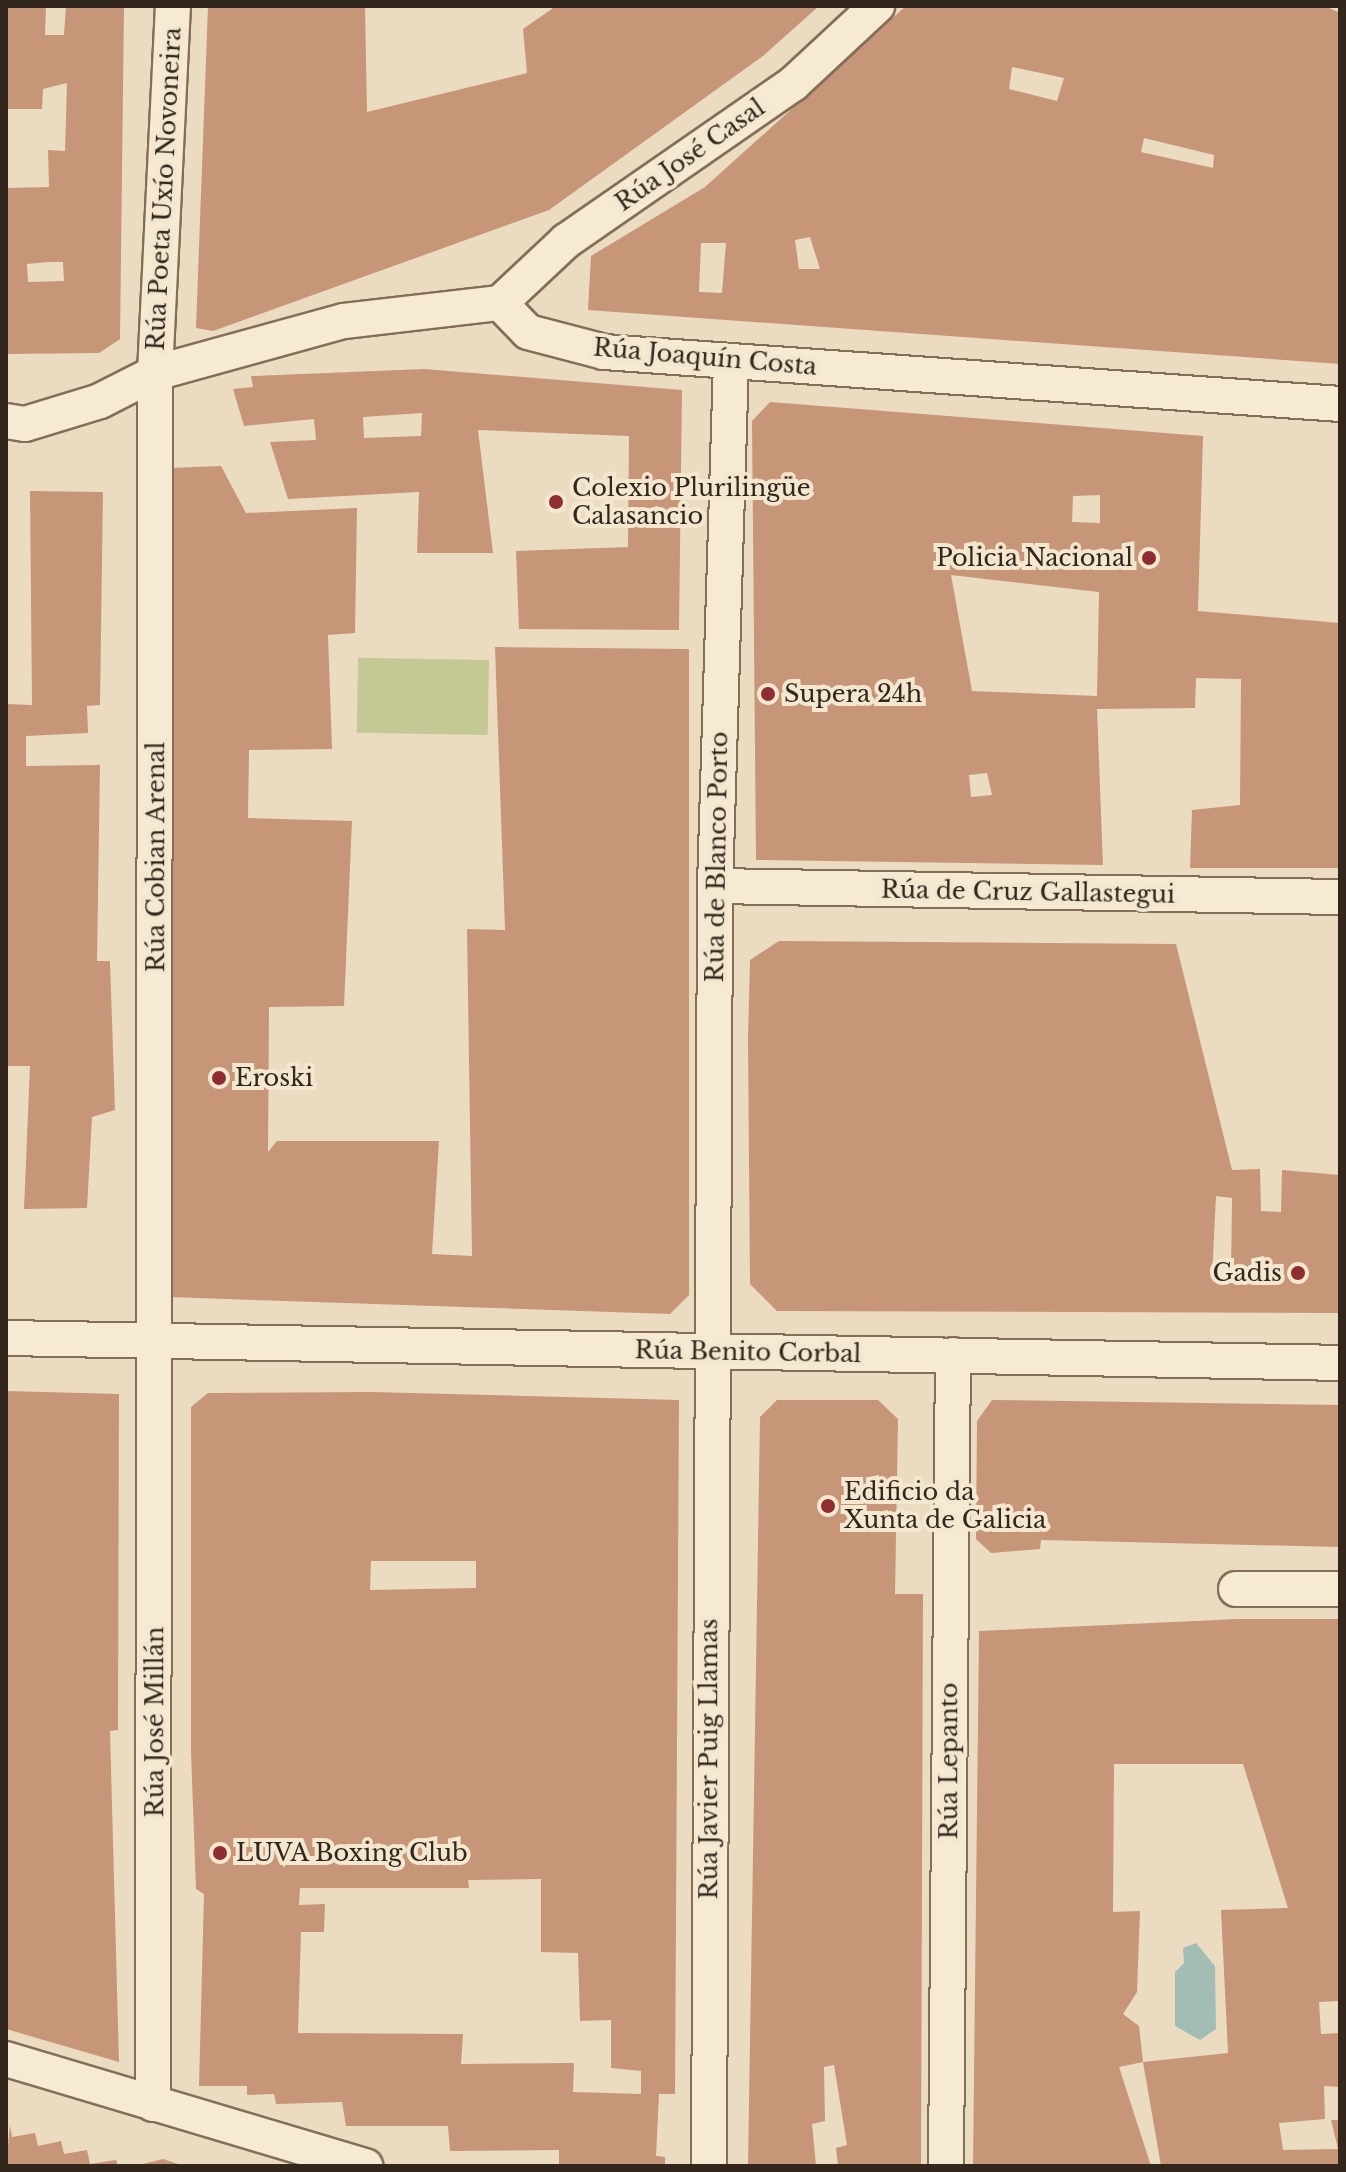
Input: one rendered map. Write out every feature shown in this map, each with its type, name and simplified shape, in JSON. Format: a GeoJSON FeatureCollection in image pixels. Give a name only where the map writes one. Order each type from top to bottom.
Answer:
{"type":"FeatureCollection","features":[{"type":"Feature","properties":{"kind":"street","name":"Rúa Poeta Uxío Novoneira"},"geometry":{"type":"LineString","coordinates":[[155,373],[173,6]]}},
{"type":"Feature","properties":{"kind":"street","name":"Rúa José Casal"},"geometry":{"type":"LineString","coordinates":[[500,303],[566,241],[793,84],[877,6]]}},
{"type":"Feature","properties":{"kind":"street"},"geometry":{"type":"LineString","coordinates":[[6,421],[25,424],[100,401],[155,373],[344,321],[500,303]]}},
{"type":"Feature","properties":{"kind":"street","name":"Rúa Joaquín Costa"},"geometry":{"type":"LineString","coordinates":[[500,303],[528,332],[604,352],[1340,404]]}},
{"type":"Feature","properties":{"kind":"street","name":"Rúa de Blanco Porto"},"geometry":{"type":"LineString","coordinates":[[713,1352],[715,886],[731,362]]}},
{"type":"Feature","properties":{"kind":"street","name":"Rúa Cobian Arenal"},"geometry":{"type":"LineString","coordinates":[[155,373],[157,1341]]}},
{"type":"Feature","properties":{"kind":"street","name":"Rúa de Cruz Gallastegui"},"geometry":{"type":"LineString","coordinates":[[715,886],[1340,897]]}},
{"type":"Feature","properties":{"kind":"street","name":"Rúa Benito Corbal"},"geometry":{"type":"LineString","coordinates":[[6,1338],[1340,1363]]}},
{"type":"Feature","properties":{"kind":"street","name":"Rúa José Millán"},"geometry":{"type":"LineString","coordinates":[[153,2104],[157,1341]]}},
{"type":"Feature","properties":{"kind":"street","name":"Rúa Javier Puig Llamas"},"geometry":{"type":"LineString","coordinates":[[709,2166],[713,1352]]}},
{"type":"Feature","properties":{"kind":"street","name":"Rúa Lepanto"},"geometry":{"type":"LineString","coordinates":[[946,2166],[953,1355]]}},
{"type":"Feature","properties":{"kind":"street"},"geometry":{"type":"LineString","coordinates":[[1236,1589],[1340,1589]]}},
{"type":"Feature","properties":{"kind":"street"},"geometry":{"type":"LineString","coordinates":[[6,2059],[365,2166]]}},
{"type":"Feature","properties":{"kind":"green space"},"geometry":{"type":"Polygon","coordinates":[[[358,658],[489,660],[488,735],[357,733],[358,658]]]}},
{"type":"Feature","properties":{"kind":"water"},"geometry":{"type":"Polygon","coordinates":[[[1196,1943],[1215,1966],[1216,2029],[1200,2040],[1175,2026],[1175,1972],[1184,1963],[1183,1948],[1196,1943]]]}},
{"type":"Feature","properties":{"kind":"building"},"geometry":{"type":"Polygon","coordinates":[[[6,6],[46,6],[45,35],[64,35],[66,6],[124,6],[120,339],[99,353],[6,354],[6,188],[49,187],[48,150],[65,151],[67,83],[43,89],[42,109],[6,109],[6,6]],[[63,262],[27,264],[28,282],[64,281],[63,262]]]}},
{"type":"Feature","properties":{"kind":"building"},"geometry":{"type":"Polygon","coordinates":[[[208,6],[365,6],[367,112],[527,73],[523,29],[556,6],[819,6],[763,56],[549,210],[213,331],[196,328],[208,6]]]}},
{"type":"Feature","properties":{"kind":"building"},"geometry":{"type":"Polygon","coordinates":[[[906,6],[1325,6],[1340,13],[1340,364],[588,310],[591,256],[705,187],[906,6]],[[1012,67],[1009,89],[1057,101],[1064,78],[1012,67]],[[1144,138],[1141,152],[1213,168],[1214,155],[1144,138]],[[810,237],[795,240],[799,269],[820,269],[810,237]],[[701,243],[699,292],[722,293],[726,243],[701,243]]]}},
{"type":"Feature","properties":{"kind":"building"},"geometry":{"type":"Polygon","coordinates":[[[424,369],[682,390],[679,630],[519,629],[516,551],[628,547],[629,436],[478,430],[493,553],[417,553],[419,492],[288,499],[270,442],[316,440],[314,419],[244,426],[233,389],[253,387],[251,376],[424,369]],[[422,413],[363,417],[364,438],[421,436],[422,413]]]}},
{"type":"Feature","properties":{"kind":"building"},"geometry":{"type":"Polygon","coordinates":[[[770,402],[1203,436],[1198,611],[1340,623],[1340,868],[1190,868],[1192,810],[1240,805],[1241,679],[1196,678],[1195,708],[1097,709],[1103,865],[756,860],[752,421],[770,402]],[[1100,495],[1073,496],[1072,522],[1100,523],[1100,495]],[[951,575],[972,691],[1097,696],[1099,592],[951,575]],[[987,773],[969,775],[971,797],[992,795],[987,773]]]}},
{"type":"Feature","properties":{"kind":"building"},"geometry":{"type":"Polygon","coordinates":[[[221,466],[246,513],[357,508],[355,633],[328,635],[332,749],[249,750],[248,818],[352,821],[344,1006],[269,1007],[268,1152],[277,1141],[439,1141],[432,1254],[472,1256],[467,929],[505,930],[495,647],[689,649],[689,1295],[670,1314],[169,1297],[168,468],[221,466]]]}},
{"type":"Feature","properties":{"kind":"building"},"geometry":{"type":"Polygon","coordinates":[[[30,491],[103,492],[100,705],[87,706],[88,733],[26,736],[26,766],[100,765],[97,961],[110,961],[115,1110],[92,1117],[87,1208],[24,1209],[30,1066],[6,1066],[6,704],[32,705],[30,491]]]}},
{"type":"Feature","properties":{"kind":"building"},"geometry":{"type":"Polygon","coordinates":[[[779,941],[1176,944],[1232,1170],[1260,1169],[1261,1211],[1281,1212],[1282,1170],[1340,1175],[1340,1313],[777,1311],[750,1284],[750,960],[779,941]],[[1216,1196],[1212,1278],[1231,1279],[1232,1198],[1216,1196]]]}},
{"type":"Feature","properties":{"kind":"building"},"geometry":{"type":"Polygon","coordinates":[[[6,1391],[119,1394],[118,1730],[110,1731],[119,2062],[6,2029],[6,1391]]]}},
{"type":"Feature","properties":{"kind":"building"},"geometry":{"type":"Polygon","coordinates":[[[372,1392],[679,1400],[675,2094],[659,2094],[656,2156],[665,2157],[665,2166],[559,2166],[559,2150],[450,2151],[448,2126],[346,2126],[342,2102],[276,2104],[274,2094],[247,2095],[247,2086],[199,2086],[204,1894],[196,1889],[191,1752],[191,1407],[208,1393],[372,1392]],[[371,1561],[370,1590],[476,1588],[476,1561],[371,1561]],[[541,1879],[468,1880],[469,1888],[300,1888],[299,1905],[325,1904],[324,1932],[301,1932],[298,2033],[463,2034],[461,2064],[574,2063],[573,2092],[641,2094],[641,2071],[611,2068],[611,2020],[580,2021],[578,1953],[541,1952],[541,1879]]]}},
{"type":"Feature","properties":{"kind":"building"},"geometry":{"type":"Polygon","coordinates":[[[777,1400],[878,1400],[898,1419],[895,1594],[923,1594],[921,2166],[838,2166],[836,2148],[847,2145],[834,2065],[824,2067],[825,2121],[812,2124],[816,2166],[748,2166],[760,1417],[777,1400]]]}},
{"type":"Feature","properties":{"kind":"building"},"geometry":{"type":"Polygon","coordinates":[[[992,1400],[1340,1405],[1340,1547],[1041,1540],[1040,1549],[991,1553],[976,1539],[977,1421],[992,1400]]]}},
{"type":"Feature","properties":{"kind":"building"},"geometry":{"type":"Polygon","coordinates":[[[1238,1619],[1340,1619],[1340,2001],[1319,2002],[1321,2034],[1340,2033],[1340,2087],[1324,2086],[1325,2119],[1279,2123],[1283,2150],[1338,2149],[1331,2120],[1340,2120],[1340,2166],[1161,2166],[1143,2062],[1119,2067],[1151,2166],[973,2166],[979,1631],[1238,1619]],[[1114,1764],[1113,1912],[1140,1911],[1137,1992],[1123,2014],[1139,2026],[1143,2062],[1228,2053],[1221,1910],[1288,1908],[1243,1764],[1114,1764]]]}},
{"type":"Feature","properties":{"kind":"building"},"geometry":{"type":"Polygon","coordinates":[[[10,2125],[12,2137],[35,2133],[38,2146],[61,2141],[64,2154],[87,2150],[90,2164],[116,2160],[118,2166],[6,2166],[10,2125]]]}},
{"type":"Feature","properties":{"kind":"building"},"geometry":{"type":"Polygon","coordinates":[[[163,2159],[184,2166],[139,2166],[139,2165],[163,2159]]]}},
{"type":"Feature","properties":{"kind":"place","name":"Colexio Plurilingüe Calasancio"},"geometry":{"type":"Point","coordinates":[556,502]}},
{"type":"Feature","properties":{"kind":"place","name":"Policia Nacional"},"geometry":{"type":"Point","coordinates":[1149,558]}},
{"type":"Feature","properties":{"kind":"place","name":"Supera 24h"},"geometry":{"type":"Point","coordinates":[768,694]}},
{"type":"Feature","properties":{"kind":"place","name":"Eroski"},"geometry":{"type":"Point","coordinates":[219,1078]}},
{"type":"Feature","properties":{"kind":"place","name":"Gadis"},"geometry":{"type":"Point","coordinates":[1298,1273]}},
{"type":"Feature","properties":{"kind":"place","name":"Edificio da Xunta de Galicia"},"geometry":{"type":"Point","coordinates":[828,1506]}},
{"type":"Feature","properties":{"kind":"place","name":"LUVA Boxing Club"},"geometry":{"type":"Point","coordinates":[220,1853]}}]}
